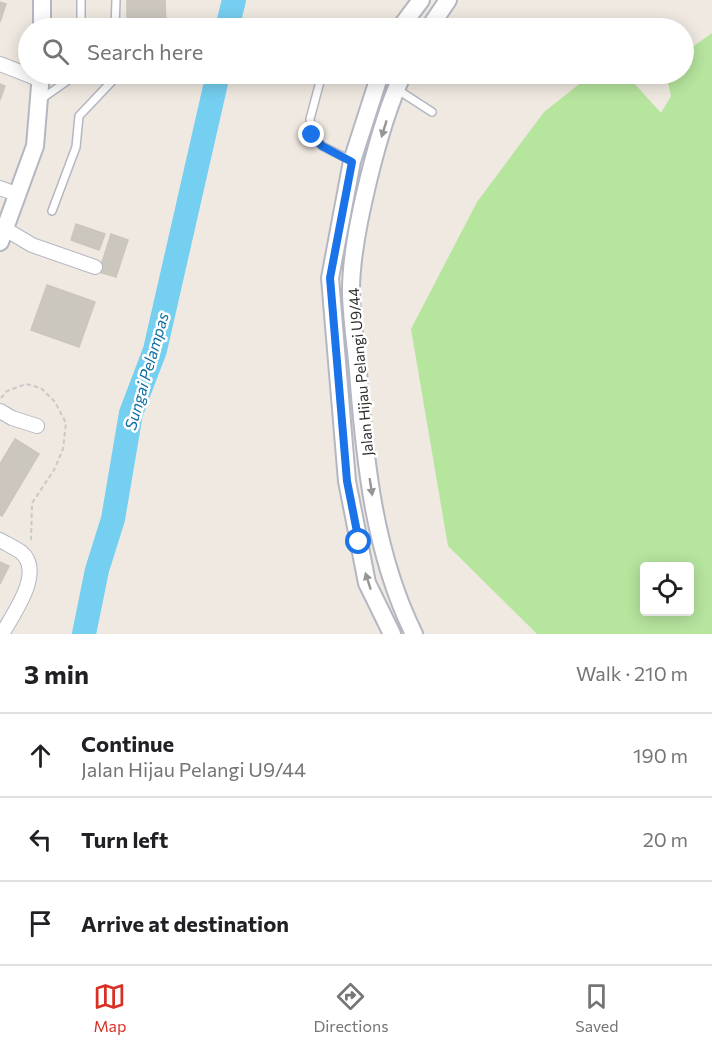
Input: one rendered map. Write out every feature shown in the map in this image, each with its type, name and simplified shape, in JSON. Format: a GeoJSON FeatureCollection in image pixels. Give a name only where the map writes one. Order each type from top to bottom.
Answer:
{"type":"FeatureCollection","features":[{"type":"Feature","properties":{"kind":"street"},"geometry":{"type":"LineString","coordinates":[[42,0],[42,18]]}},
{"type":"Feature","properties":{"kind":"street"},"geometry":{"type":"LineString","coordinates":[[408,18],[421,0]]}},
{"type":"Feature","properties":{"kind":"street"},"geometry":{"type":"LineString","coordinates":[[436,18],[448,0]]}},
{"type":"Feature","properties":{"kind":"street"},"geometry":{"type":"LineString","coordinates":[[0,64],[18,69]]}},
{"type":"Feature","properties":{"kind":"street"},"geometry":{"type":"LineString","coordinates":[[40,84],[35,146],[2,236],[95,267]]}},
{"type":"Feature","properties":{"kind":"street","name":"Jalan Hijau Pelangi U9/44"},"geometry":{"type":"LineString","coordinates":[[377,84],[352,162],[330,278],[347,481],[367,583],[392,634]]}},
{"type":"Feature","properties":{"kind":"street","name":"Jalan Hijau Pelangi U9/44"},"geometry":{"type":"LineString","coordinates":[[399,84],[376,155],[359,230],[351,289],[363,442],[381,549],[414,634]]}},
{"type":"Feature","properties":{"kind":"street"},"geometry":{"type":"LineString","coordinates":[[0,188],[18,195]]}},
{"type":"Feature","properties":{"kind":"street"},"geometry":{"type":"LineString","coordinates":[[0,411],[12,418],[36,426]]}},
{"type":"Feature","properties":{"kind":"street"},"geometry":{"type":"LineString","coordinates":[[0,540],[23,554],[29,566],[31,579],[2,634]]}},
{"type":"Feature","properties":{"kind":"lane"},"geometry":{"type":"LineString","coordinates":[[81,0],[81,18]]}},
{"type":"Feature","properties":{"kind":"lane"},"geometry":{"type":"LineString","coordinates":[[115,18],[116,0]]}},
{"type":"Feature","properties":{"kind":"lane"},"geometry":{"type":"LineString","coordinates":[[39,100],[62,84]]}},
{"type":"Feature","properties":{"kind":"lane"},"geometry":{"type":"LineString","coordinates":[[52,211],[76,147],[79,116],[109,84]]}},
{"type":"Feature","properties":{"kind":"lane"},"geometry":{"type":"LineString","coordinates":[[319,84],[310,119],[312,135],[322,146],[352,162]]}},
{"type":"Feature","properties":{"kind":"lane"},"geometry":{"type":"LineString","coordinates":[[403,84],[432,112]]}},
{"type":"Feature","properties":{"kind":"path"},"geometry":{"type":"LineString","coordinates":[[0,399],[8,391],[26,384],[41,388],[55,402],[66,423],[63,449],[54,470],[32,503],[29,566]]}},
{"type":"Feature","properties":{"kind":"green space"},"geometry":{"type":"Polygon","coordinates":[[[712,33],[712,634],[537,634],[448,546],[411,329],[477,202],[544,112],[579,84],[635,84],[661,113],[671,96],[668,84],[694,84],[694,46],[712,33]]]}},
{"type":"Feature","properties":{"kind":"building"},"geometry":{"type":"Polygon","coordinates":[[[127,0],[165,0],[166,18],[127,18],[127,0]]]}},
{"type":"Feature","properties":{"kind":"building"},"geometry":{"type":"Polygon","coordinates":[[[0,2],[6,4],[0,22],[0,2]]]}},
{"type":"Feature","properties":{"kind":"building"},"geometry":{"type":"Polygon","coordinates":[[[0,84],[5,86],[0,100],[0,84]]]}},
{"type":"Feature","properties":{"kind":"building"},"geometry":{"type":"Polygon","coordinates":[[[76,224],[105,234],[99,250],[71,240],[76,224]]]}},
{"type":"Feature","properties":{"kind":"building"},"geometry":{"type":"Polygon","coordinates":[[[111,234],[128,240],[116,277],[99,272],[111,234]]]}},
{"type":"Feature","properties":{"kind":"building"},"geometry":{"type":"Polygon","coordinates":[[[47,285],[95,302],[79,347],[31,330],[47,285]]]}},
{"type":"Feature","properties":{"kind":"building"},"geometry":{"type":"Polygon","coordinates":[[[15,439],[39,454],[2,516],[0,515],[0,464],[15,439]]]}},
{"type":"Feature","properties":{"kind":"building"},"geometry":{"type":"Polygon","coordinates":[[[0,562],[9,566],[0,584],[0,562]]]}},
{"type":"Feature","properties":{"kind":"waterway","name":"Sungai Pelampas"},"geometry":{"type":"LineString","coordinates":[[230,18],[234,0]]}},
{"type":"Feature","properties":{"kind":"waterway","name":"Sungai Pelampas"},"geometry":{"type":"LineString","coordinates":[[84,634],[97,570],[113,519],[131,413],[155,350],[216,84]]}},
{"type":"Feature","properties":{"kind":"route"},"geometry":{"type":"LineString","coordinates":[[312,135],[322,146],[352,162],[330,278],[347,481],[359,542]]}}]}
